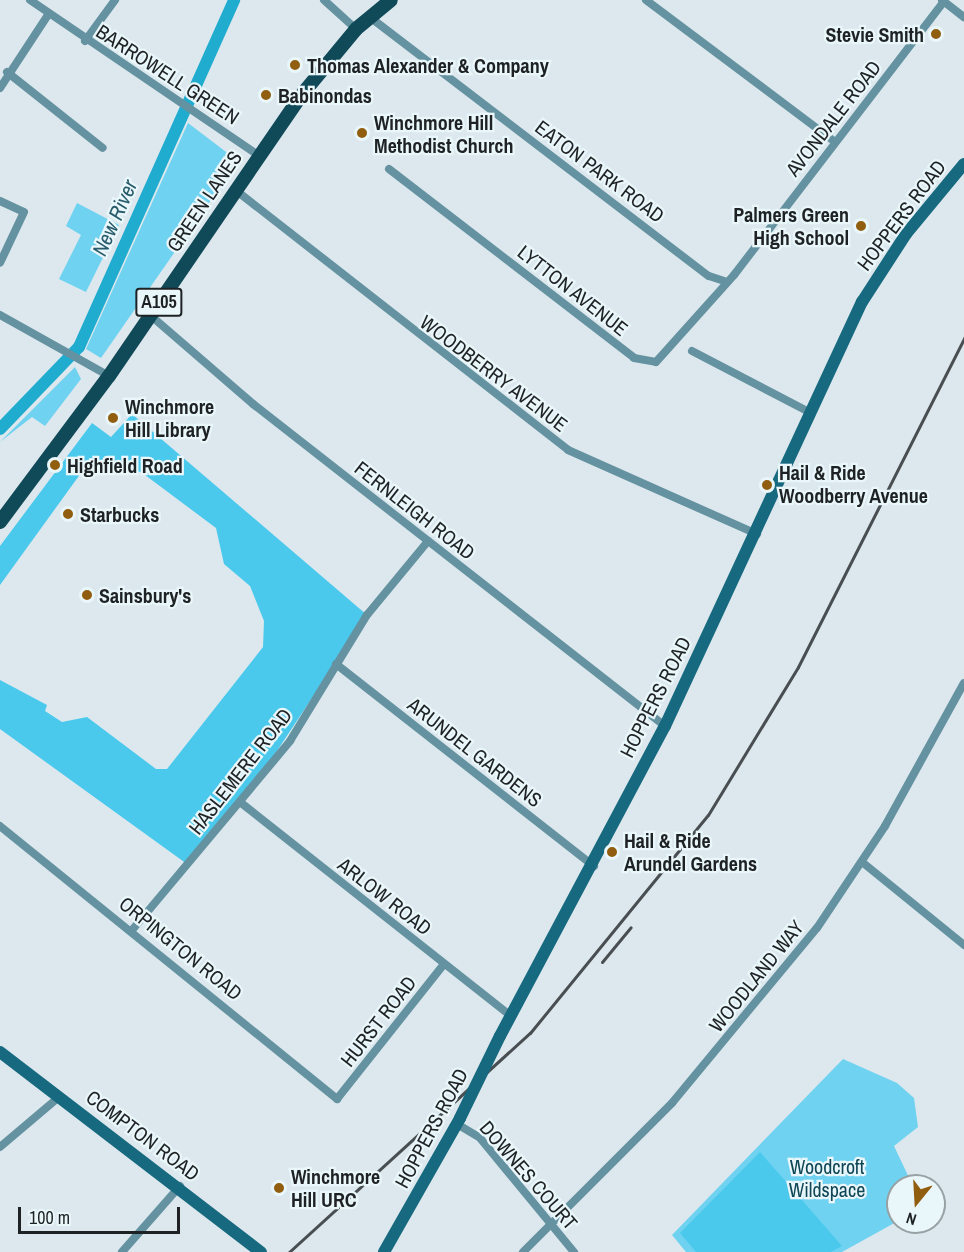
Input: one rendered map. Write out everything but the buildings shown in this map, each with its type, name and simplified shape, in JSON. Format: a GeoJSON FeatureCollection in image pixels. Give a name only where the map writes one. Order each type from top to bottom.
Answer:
{"type":"FeatureCollection","features":[{"type":"Feature","properties":{"kind":"main road","name":"GREEN LANES"},"geometry":{"type":"LineString","coordinates":[[0,522],[109,376],[238,192],[258,155],[356,29],[391,0]]}},
{"type":"Feature","properties":{"kind":"street","name":"BARROWELL GREEN"},"geometry":{"type":"LineString","coordinates":[[30,0],[86,41],[213,122],[258,155]]}},
{"type":"Feature","properties":{"kind":"street"},"geometry":{"type":"LineString","coordinates":[[86,41],[115,0]]}},
{"type":"Feature","properties":{"kind":"street"},"geometry":{"type":"LineString","coordinates":[[324,0],[356,29]]}},
{"type":"Feature","properties":{"kind":"street"},"geometry":{"type":"LineString","coordinates":[[646,0],[834,141]]}},
{"type":"Feature","properties":{"kind":"street"},"geometry":{"type":"LineString","coordinates":[[943,1],[964,17]]}},
{"type":"Feature","properties":{"kind":"street","name":"AVONDALE ROAD"},"geometry":{"type":"LineString","coordinates":[[724,281],[943,1]]}},
{"type":"Feature","properties":{"kind":"street"},"geometry":{"type":"LineString","coordinates":[[0,87],[7,72],[48,15]]}},
{"type":"Feature","properties":{"kind":"street","name":"EATON PARK ROAD"},"geometry":{"type":"LineString","coordinates":[[371,18],[709,276],[724,281]]}},
{"type":"Feature","properties":{"kind":"street"},"geometry":{"type":"LineString","coordinates":[[7,72],[103,148]]}},
{"type":"Feature","properties":{"kind":"street","name":"HOPPERS ROAD"},"geometry":{"type":"LineString","coordinates":[[384,1252],[459,1121],[510,1015],[594,866],[665,726],[757,534],[809,412],[880,272],[964,164]]}},
{"type":"Feature","properties":{"kind":"street","name":"LYTTON AVENUE"},"geometry":{"type":"LineString","coordinates":[[389,169],[636,359],[663,359],[724,281]]}},
{"type":"Feature","properties":{"kind":"street","name":"WOODBERRY AVENUE"},"geometry":{"type":"LineString","coordinates":[[238,192],[568,450],[757,534]]}},
{"type":"Feature","properties":{"kind":"street"},"geometry":{"type":"LineString","coordinates":[[0,201],[24,212],[0,262]]}},
{"type":"Feature","properties":{"kind":"street"},"geometry":{"type":"LineString","coordinates":[[0,315],[55,342],[109,376]]}},
{"type":"Feature","properties":{"kind":"street","name":"FERNLEIGH ROAD"},"geometry":{"type":"LineString","coordinates":[[150,315],[428,541],[665,726]]}},
{"type":"Feature","properties":{"kind":"street"},"geometry":{"type":"LineString","coordinates":[[692,351],[809,412]]}},
{"type":"Feature","properties":{"kind":"street","name":"HASLEMERE ROAD"},"geometry":{"type":"LineString","coordinates":[[133,929],[290,741],[367,615],[428,541]]}},
{"type":"Feature","properties":{"kind":"street","name":"ARUNDEL GARDENS"},"geometry":{"type":"LineString","coordinates":[[336,664],[594,866]]}},
{"type":"Feature","properties":{"kind":"street","name":"WOODLAND WAY"},"geometry":{"type":"LineString","coordinates":[[523,1252],[679,1094],[817,928],[862,862],[964,683]]}},
{"type":"Feature","properties":{"kind":"street","name":"ARLOW ROAD"},"geometry":{"type":"LineString","coordinates":[[240,802],[510,1015]]}},
{"type":"Feature","properties":{"kind":"street","name":"ORPINGTON ROAD"},"geometry":{"type":"LineString","coordinates":[[0,826],[133,929],[337,1099]]}},
{"type":"Feature","properties":{"kind":"street"},"geometry":{"type":"LineString","coordinates":[[862,862],[964,945]]}},
{"type":"Feature","properties":{"kind":"street","name":"HURST ROAD"},"geometry":{"type":"LineString","coordinates":[[337,1099],[444,964]]}},
{"type":"Feature","properties":{"kind":"street","name":"COMPTON ROAD"},"geometry":{"type":"LineString","coordinates":[[0,1052],[180,1186],[258,1249]]}},
{"type":"Feature","properties":{"kind":"street"},"geometry":{"type":"LineString","coordinates":[[0,1147],[59,1096]]}},
{"type":"Feature","properties":{"kind":"street","name":"DOWNES COURT"},"geometry":{"type":"LineString","coordinates":[[459,1121],[480,1138],[574,1252]]}},
{"type":"Feature","properties":{"kind":"street"},"geometry":{"type":"LineString","coordinates":[[122,1252],[180,1186]]}},
{"type":"Feature","properties":{"kind":"green space"},"geometry":{"type":"Polygon","coordinates":[[[188,123],[238,161],[101,358],[86,349],[188,123]]]}},
{"type":"Feature","properties":{"kind":"green space"},"geometry":{"type":"Polygon","coordinates":[[[77,203],[119,225],[86,292],[59,279],[81,235],[66,226],[77,203]]]}},
{"type":"Feature","properties":{"kind":"green space"},"geometry":{"type":"Polygon","coordinates":[[[75,367],[81,379],[45,426],[32,417],[0,442],[75,367]]]}},
{"type":"Feature","properties":{"kind":"green space","name":"Woodcroft Wildspace"},"geometry":{"type":"Polygon","coordinates":[[[843,1059],[897,1083],[914,1098],[918,1127],[894,1146],[907,1174],[886,1174],[886,1228],[842,1252],[686,1252],[672,1235],[843,1059]]]}},
{"type":"Feature","properties":{"kind":"shaded area"},"geometry":{"type":"Polygon","coordinates":[[[132,414],[367,615],[259,778],[187,864],[0,729],[0,680],[47,705],[45,711],[62,722],[87,717],[156,769],[167,769],[263,647],[264,621],[250,586],[224,564],[216,528],[141,472],[101,463],[81,473],[0,585],[0,546],[92,423],[111,437],[132,414]]]}},
{"type":"Feature","properties":{"kind":"shaded area"},"geometry":{"type":"Polygon","coordinates":[[[760,1152],[842,1246],[831,1252],[696,1252],[680,1233],[760,1152]]]}},
{"type":"Feature","properties":{"kind":"waterway","name":"New River"},"geometry":{"type":"LineString","coordinates":[[0,429],[79,347],[234,0]]}},
{"type":"Feature","properties":{"kind":"railway"},"geometry":{"type":"LineString","coordinates":[[289,1252],[530,1033],[708,815],[798,667],[964,338]]}},
{"type":"Feature","properties":{"kind":"railway"},"geometry":{"type":"LineString","coordinates":[[602,962],[631,927]]}},
{"type":"Feature","properties":{"kind":"place","name":"Stevie Smith"},"geometry":{"type":"Point","coordinates":[936,34]}},
{"type":"Feature","properties":{"kind":"place","name":"Thomas Alexander & Company"},"geometry":{"type":"Point","coordinates":[295,65]}},
{"type":"Feature","properties":{"kind":"place","name":"Babinondas"},"geometry":{"type":"Point","coordinates":[266,95]}},
{"type":"Feature","properties":{"kind":"place","name":"Winchmore Hill Methodist Church"},"geometry":{"type":"Point","coordinates":[362,133]}},
{"type":"Feature","properties":{"kind":"place","name":"Palmers Green High School"},"geometry":{"type":"Point","coordinates":[861,226]}},
{"type":"Feature","properties":{"kind":"place","name":"Winchmore Hill Library"},"geometry":{"type":"Point","coordinates":[113,418]}},
{"type":"Feature","properties":{"kind":"place","name":"Highfield Road"},"geometry":{"type":"Point","coordinates":[55,465]}},
{"type":"Feature","properties":{"kind":"place","name":"Hail & Ride Woodberry Avenue"},"geometry":{"type":"Point","coordinates":[767,485]}},
{"type":"Feature","properties":{"kind":"place","name":"Starbucks"},"geometry":{"type":"Point","coordinates":[68,514]}},
{"type":"Feature","properties":{"kind":"place","name":"Sainsbury's"},"geometry":{"type":"Point","coordinates":[87,595]}},
{"type":"Feature","properties":{"kind":"place","name":"Hail & Ride Arundel Gardens"},"geometry":{"type":"Point","coordinates":[612,852]}},
{"type":"Feature","properties":{"kind":"place","name":"Winchmore Hill URC"},"geometry":{"type":"Point","coordinates":[279,1188]}}]}
